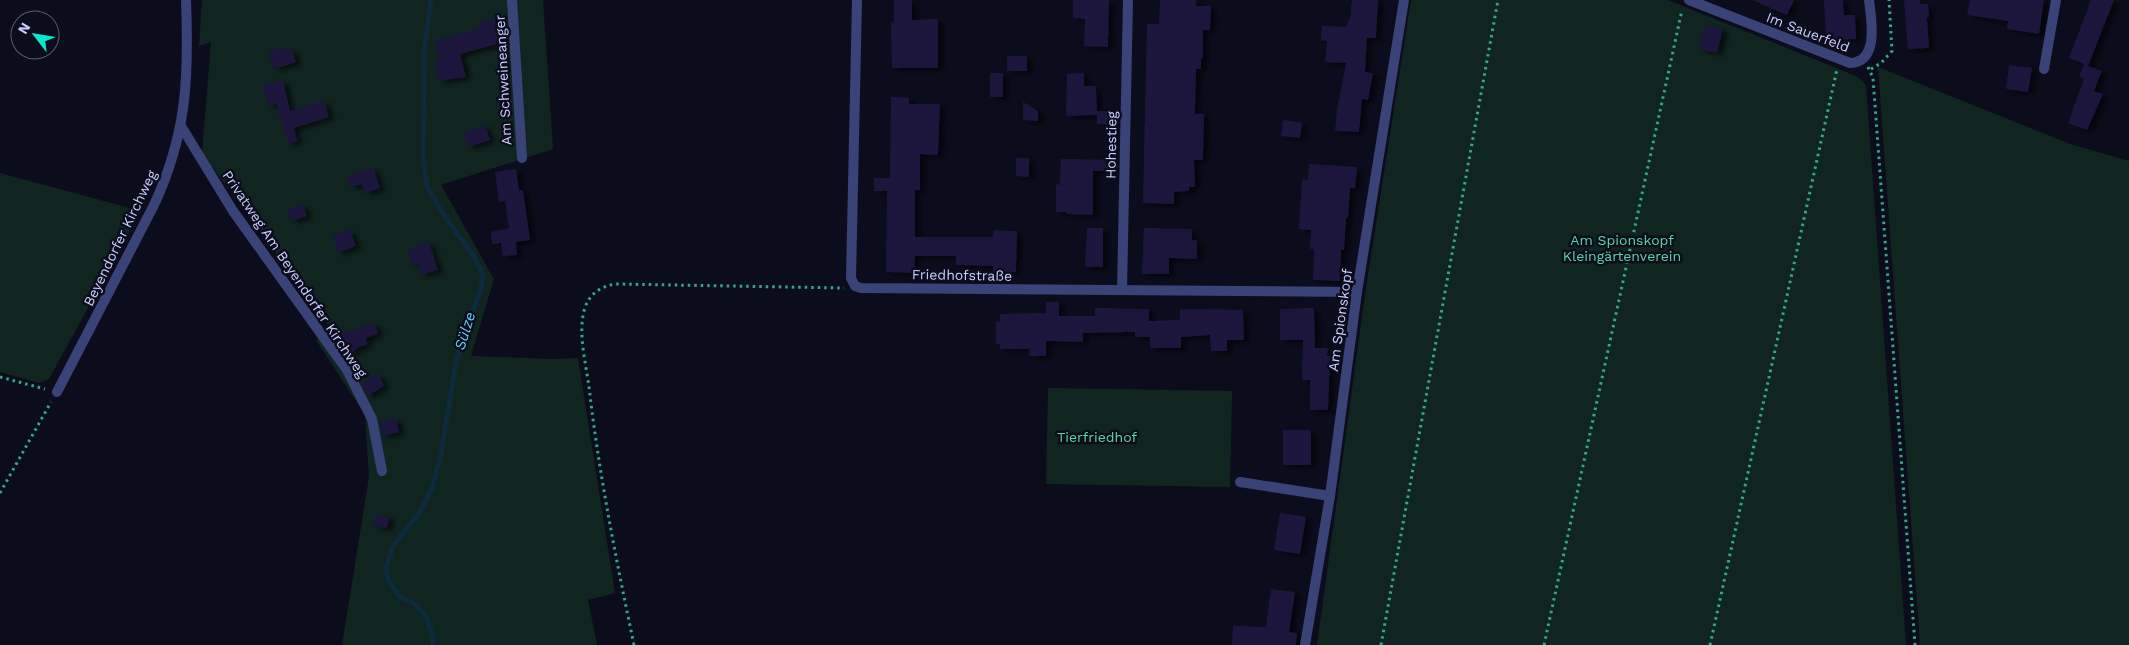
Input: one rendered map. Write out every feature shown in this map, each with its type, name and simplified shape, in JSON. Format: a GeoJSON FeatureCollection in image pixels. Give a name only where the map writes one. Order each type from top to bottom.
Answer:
{"type":"FeatureCollection","features":[{"type":"Feature","properties":{"kind":"street","name":"Beyendorfer Kirchweg"},"geometry":{"type":"LineString","coordinates":[[57,392],[158,197],[168,174],[181,126],[188,62],[186,0]]}},
{"type":"Feature","properties":{"kind":"street","name":"Am Schweineanger"},"geometry":{"type":"LineString","coordinates":[[512,0],[522,158]]}},
{"type":"Feature","properties":{"kind":"street"},"geometry":{"type":"LineString","coordinates":[[854,285],[851,278],[857,0]]}},
{"type":"Feature","properties":{"kind":"street","name":"Hohestieg"},"geometry":{"type":"LineString","coordinates":[[1122,290],[1128,0]]}},
{"type":"Feature","properties":{"kind":"street","name":"Am Spionskopf"},"geometry":{"type":"LineString","coordinates":[[1305,645],[1330,496],[1357,292],[1404,0]]}},
{"type":"Feature","properties":{"kind":"street"},"geometry":{"type":"LineString","coordinates":[[1861,59],[1868,51],[1872,38],[1869,0]]}},
{"type":"Feature","properties":{"kind":"street"},"geometry":{"type":"LineString","coordinates":[[2044,69],[2056,0]]}},
{"type":"Feature","properties":{"kind":"street","name":"Im Sauerfeld"},"geometry":{"type":"LineString","coordinates":[[1686,4],[1838,59],[1854,63],[1861,59]]}},
{"type":"Feature","properties":{"kind":"street","name":"Privatweg Am Beyendorfer Kirchweg"},"geometry":{"type":"LineString","coordinates":[[181,126],[233,211],[347,370],[372,419],[382,471]]}},
{"type":"Feature","properties":{"kind":"street","name":"Friedhofstraße"},"geometry":{"type":"LineString","coordinates":[[854,285],[861,288],[1357,292]]}},
{"type":"Feature","properties":{"kind":"street"},"geometry":{"type":"LineString","coordinates":[[1240,482],[1330,496]]}},
{"type":"Feature","properties":{"kind":"path"},"geometry":{"type":"LineString","coordinates":[[1381,645],[1498,0]]}},
{"type":"Feature","properties":{"kind":"path"},"geometry":{"type":"LineString","coordinates":[[1870,70],[1882,64],[1892,51],[1889,0]]}},
{"type":"Feature","properties":{"kind":"path"},"geometry":{"type":"LineString","coordinates":[[1544,645],[1686,4]]}},
{"type":"Feature","properties":{"kind":"path"},"geometry":{"type":"LineString","coordinates":[[1710,645],[1838,59]]}},
{"type":"Feature","properties":{"kind":"path"},"geometry":{"type":"LineString","coordinates":[[1861,59],[1870,70],[1873,78],[1915,645]]}},
{"type":"Feature","properties":{"kind":"path"},"geometry":{"type":"LineString","coordinates":[[634,645],[612,542],[590,402],[582,325],[584,309],[590,298],[603,287],[632,283],[835,289],[854,285]]}},
{"type":"Feature","properties":{"kind":"path"},"geometry":{"type":"LineString","coordinates":[[0,377],[57,392],[0,493]]}},
{"type":"Feature","properties":{"kind":"green space"},"geometry":{"type":"Polygon","coordinates":[[[202,0],[543,0],[553,149],[441,185],[494,279],[471,356],[578,358],[615,593],[588,600],[597,645],[342,645],[369,477],[365,415],[316,340],[331,329],[202,153],[211,42],[199,46],[202,0]]]}},
{"type":"Feature","properties":{"kind":"green space","name":"Am Spionskopf Kleingärtenverein"},"geometry":{"type":"Polygon","coordinates":[[[1411,0],[1668,0],[1856,76],[1863,81],[1866,86],[1906,645],[1317,645],[1366,288],[1411,0]]]}},
{"type":"Feature","properties":{"kind":"green space"},"geometry":{"type":"Polygon","coordinates":[[[1878,67],[2070,144],[2129,161],[2129,645],[1920,645],[1878,67]]]}},
{"type":"Feature","properties":{"kind":"green space"},"geometry":{"type":"Polygon","coordinates":[[[0,173],[141,211],[49,379],[39,383],[0,372],[0,173]]]}},
{"type":"Feature","properties":{"kind":"green space","name":"Tierfriedhof"},"geometry":{"type":"Polygon","coordinates":[[[1048,388],[1232,391],[1230,487],[1046,484],[1048,388]]]}},
{"type":"Feature","properties":{"kind":"building"},"geometry":{"type":"Polygon","coordinates":[[[894,0],[912,0],[912,20],[938,19],[938,68],[892,68],[891,22],[894,22],[894,0]]]}},
{"type":"Feature","properties":{"kind":"building"},"geometry":{"type":"Polygon","coordinates":[[[1073,0],[1109,0],[1108,47],[1084,46],[1085,19],[1073,18],[1073,0]]]}},
{"type":"Feature","properties":{"kind":"building"},"geometry":{"type":"Polygon","coordinates":[[[1160,0],[1196,0],[1196,6],[1211,6],[1210,30],[1203,30],[1201,69],[1196,69],[1195,114],[1204,114],[1203,160],[1194,160],[1195,187],[1189,187],[1189,191],[1174,192],[1174,204],[1143,203],[1147,24],[1159,24],[1160,0]]]}},
{"type":"Feature","properties":{"kind":"building"},"geometry":{"type":"Polygon","coordinates":[[[1352,0],[1378,0],[1376,38],[1367,38],[1365,72],[1373,73],[1368,100],[1362,99],[1359,132],[1335,131],[1346,63],[1325,62],[1327,41],[1321,40],[1322,26],[1347,27],[1348,20],[1350,20],[1352,0]]]}},
{"type":"Feature","properties":{"kind":"building"},"geometry":{"type":"Polygon","coordinates":[[[1752,0],[1794,0],[1787,15],[1752,0]]]}},
{"type":"Feature","properties":{"kind":"building"},"geometry":{"type":"Polygon","coordinates":[[[1824,0],[1843,0],[1844,15],[1855,15],[1856,39],[1826,40],[1824,0]]]}},
{"type":"Feature","properties":{"kind":"building"},"geometry":{"type":"Polygon","coordinates":[[[1904,0],[1920,0],[1920,4],[1928,4],[1929,48],[1908,49],[1904,0]]]}},
{"type":"Feature","properties":{"kind":"building"},"geometry":{"type":"Polygon","coordinates":[[[1970,0],[2044,0],[2039,34],[2007,29],[2008,21],[1967,15],[1970,0]]]}},
{"type":"Feature","properties":{"kind":"building"},"geometry":{"type":"Polygon","coordinates":[[[2091,0],[2114,0],[2088,66],[2102,71],[2094,91],[2103,94],[2087,130],[2068,123],[2084,79],[2079,77],[2084,64],[2069,58],[2091,0]]]}},
{"type":"Feature","properties":{"kind":"building"},"geometry":{"type":"Polygon","coordinates":[[[494,18],[501,43],[460,54],[466,77],[439,81],[435,61],[440,60],[435,41],[480,28],[478,22],[494,18]]]}},
{"type":"Feature","properties":{"kind":"building"},"geometry":{"type":"Polygon","coordinates":[[[1705,25],[1723,29],[1717,53],[1699,49],[1705,25]]]}},
{"type":"Feature","properties":{"kind":"building"},"geometry":{"type":"Polygon","coordinates":[[[282,47],[284,51],[292,49],[296,62],[274,69],[268,51],[282,47]]]}},
{"type":"Feature","properties":{"kind":"building"},"geometry":{"type":"Polygon","coordinates":[[[1007,56],[1027,56],[1027,71],[1007,71],[1007,56]]]}},
{"type":"Feature","properties":{"kind":"building"},"geometry":{"type":"Polygon","coordinates":[[[2009,65],[2032,68],[2028,92],[2006,89],[2009,65]]]}},
{"type":"Feature","properties":{"kind":"building"},"geometry":{"type":"Polygon","coordinates":[[[990,73],[1003,73],[1003,97],[990,97],[990,73]]]}},
{"type":"Feature","properties":{"kind":"building"},"geometry":{"type":"Polygon","coordinates":[[[1084,73],[1084,86],[1096,86],[1097,115],[1066,116],[1067,74],[1084,73]]]}},
{"type":"Feature","properties":{"kind":"building"},"geometry":{"type":"Polygon","coordinates":[[[283,80],[290,111],[324,101],[329,117],[294,128],[297,141],[288,143],[276,104],[268,106],[263,85],[283,80]]]}},
{"type":"Feature","properties":{"kind":"building"},"geometry":{"type":"Polygon","coordinates":[[[891,97],[909,98],[909,104],[940,104],[938,155],[920,154],[920,190],[915,190],[915,237],[993,237],[993,230],[1017,231],[1016,272],[993,272],[993,266],[956,265],[956,256],[915,256],[914,273],[886,272],[887,191],[874,191],[874,178],[890,178],[891,97]]]}},
{"type":"Feature","properties":{"kind":"building"},"geometry":{"type":"Polygon","coordinates":[[[1023,102],[1038,111],[1038,121],[1023,120],[1023,102]]]}},
{"type":"Feature","properties":{"kind":"building"},"geometry":{"type":"Polygon","coordinates":[[[1097,111],[1111,111],[1111,125],[1097,124],[1097,111]]]}},
{"type":"Feature","properties":{"kind":"building"},"geometry":{"type":"Polygon","coordinates":[[[1283,120],[1302,123],[1300,138],[1281,136],[1283,120]]]}},
{"type":"Feature","properties":{"kind":"building"},"geometry":{"type":"Polygon","coordinates":[[[485,125],[490,140],[468,147],[463,133],[485,125]]]}},
{"type":"Feature","properties":{"kind":"building"},"geometry":{"type":"Polygon","coordinates":[[[1016,158],[1029,158],[1029,177],[1016,176],[1016,158]]]}},
{"type":"Feature","properties":{"kind":"building"},"geometry":{"type":"Polygon","coordinates":[[[1061,159],[1118,160],[1118,171],[1093,171],[1093,215],[1056,212],[1056,184],[1060,185],[1061,159]]]}},
{"type":"Feature","properties":{"kind":"building"},"geometry":{"type":"Polygon","coordinates":[[[1309,164],[1357,167],[1355,188],[1350,188],[1344,250],[1341,250],[1340,281],[1313,280],[1314,249],[1310,249],[1311,230],[1299,229],[1302,179],[1308,180],[1309,164]]]}},
{"type":"Feature","properties":{"kind":"building"},"geometry":{"type":"Polygon","coordinates":[[[373,167],[380,188],[365,193],[362,184],[351,187],[347,176],[373,167]]]}},
{"type":"Feature","properties":{"kind":"building"},"geometry":{"type":"Polygon","coordinates":[[[516,169],[519,190],[523,190],[530,240],[516,242],[517,255],[503,256],[501,243],[492,244],[491,232],[509,228],[505,201],[499,202],[495,172],[516,169]]]}},
{"type":"Feature","properties":{"kind":"building"},"geometry":{"type":"Polygon","coordinates":[[[303,204],[307,216],[291,221],[288,209],[303,204]]]}},
{"type":"Feature","properties":{"kind":"building"},"geometry":{"type":"Polygon","coordinates":[[[1087,228],[1103,228],[1103,267],[1085,267],[1087,228]]]}},
{"type":"Feature","properties":{"kind":"building"},"geometry":{"type":"Polygon","coordinates":[[[1144,228],[1192,229],[1192,240],[1197,240],[1197,259],[1169,258],[1169,274],[1142,274],[1144,228]]]}},
{"type":"Feature","properties":{"kind":"building"},"geometry":{"type":"Polygon","coordinates":[[[350,230],[356,246],[338,253],[332,236],[350,230]]]}},
{"type":"Feature","properties":{"kind":"building"},"geometry":{"type":"Polygon","coordinates":[[[429,242],[438,270],[421,275],[418,264],[412,265],[407,249],[429,242]]]}},
{"type":"Feature","properties":{"kind":"building"},"geometry":{"type":"Polygon","coordinates":[[[1046,302],[1059,302],[1059,316],[1095,316],[1095,308],[1149,309],[1149,321],[1180,320],[1180,309],[1243,310],[1244,340],[1227,340],[1227,351],[1211,351],[1210,335],[1181,337],[1181,348],[1150,348],[1150,337],[1135,337],[1135,332],[1083,333],[1083,342],[1046,341],[1046,356],[1029,356],[1029,349],[1000,349],[1000,344],[996,344],[996,322],[1000,322],[1000,314],[1046,313],[1046,302]]]}},
{"type":"Feature","properties":{"kind":"building"},"geometry":{"type":"Polygon","coordinates":[[[1314,308],[1315,348],[1328,348],[1327,356],[1330,356],[1328,410],[1310,410],[1310,380],[1302,380],[1303,340],[1280,340],[1280,309],[1314,308]]]}},
{"type":"Feature","properties":{"kind":"building"},"geometry":{"type":"Polygon","coordinates":[[[374,323],[378,334],[366,338],[367,345],[359,347],[351,354],[337,335],[374,323]]]}},
{"type":"Feature","properties":{"kind":"building"},"geometry":{"type":"Polygon","coordinates":[[[378,374],[384,386],[368,396],[361,383],[378,374]]]}},
{"type":"Feature","properties":{"kind":"building"},"geometry":{"type":"Polygon","coordinates":[[[396,418],[399,432],[382,436],[380,422],[396,418]]]}},
{"type":"Feature","properties":{"kind":"building"},"geometry":{"type":"Polygon","coordinates":[[[1283,430],[1311,430],[1311,465],[1283,465],[1283,430]]]}},
{"type":"Feature","properties":{"kind":"building"},"geometry":{"type":"Polygon","coordinates":[[[1280,513],[1306,517],[1300,554],[1274,550],[1280,513]]]}},
{"type":"Feature","properties":{"kind":"building"},"geometry":{"type":"Polygon","coordinates":[[[376,514],[389,517],[387,528],[374,526],[376,514]]]}},
{"type":"Feature","properties":{"kind":"building"},"geometry":{"type":"Polygon","coordinates":[[[1271,589],[1295,592],[1289,632],[1297,633],[1296,645],[1232,645],[1233,626],[1266,627],[1271,589]]]}},
{"type":"Feature","properties":{"kind":"waterway","name":"Sülze"},"geometry":{"type":"LineString","coordinates":[[431,0],[424,52],[423,159],[427,186],[441,211],[474,257],[483,274],[481,288],[456,362],[441,454],[432,488],[420,512],[393,546],[386,568],[388,580],[400,597],[415,604],[426,616],[433,638],[433,645]]}}]}
